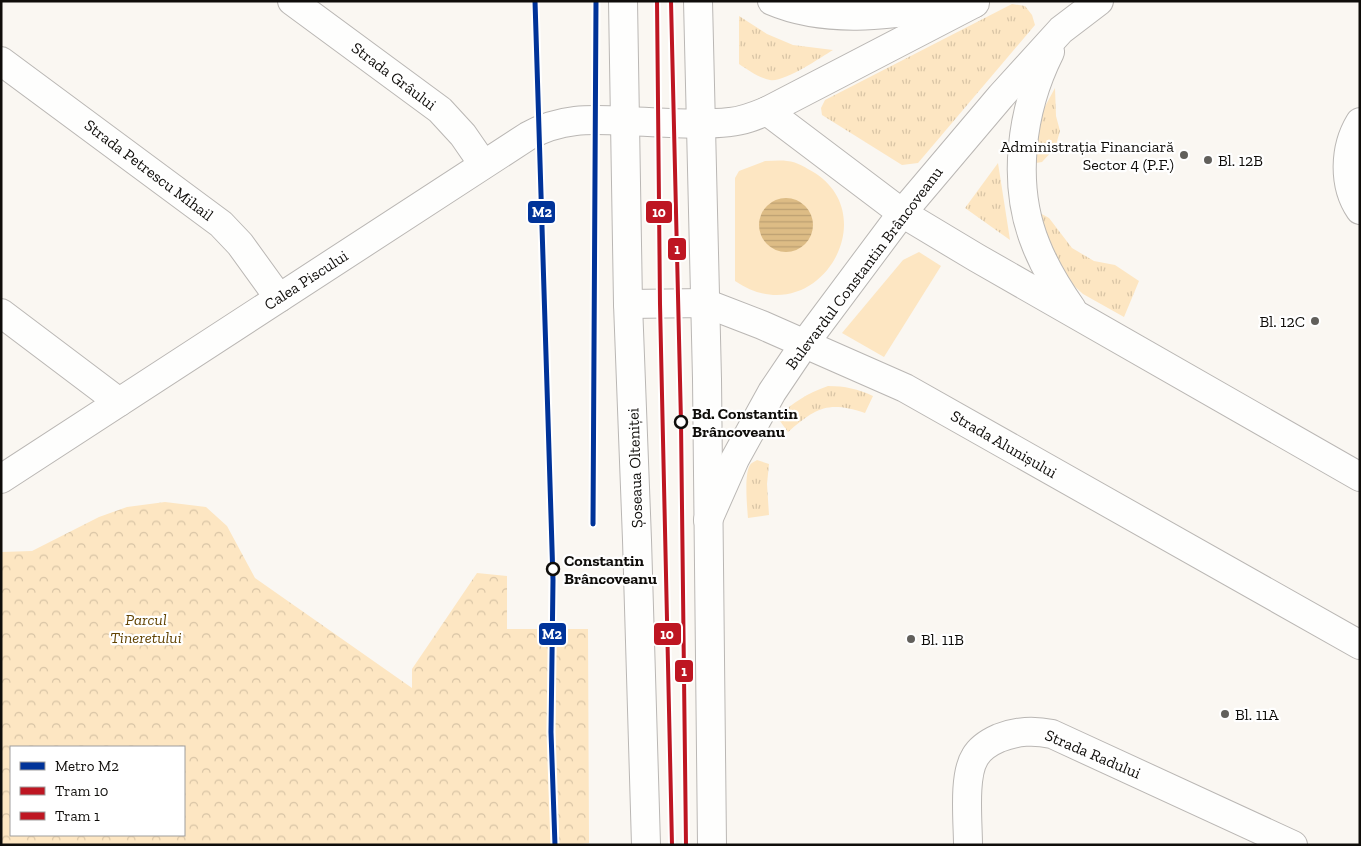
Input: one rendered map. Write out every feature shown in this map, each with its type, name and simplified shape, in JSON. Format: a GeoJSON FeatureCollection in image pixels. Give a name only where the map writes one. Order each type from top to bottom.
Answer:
{"type":"FeatureCollection","features":[{"type":"Feature","properties":{"kind":"street","name":"Șoseaua Olteniței"},"geometry":{"type":"LineString","coordinates":[[622,1],[628,304],[646,845]]}},
{"type":"Feature","properties":{"kind":"street"},"geometry":{"type":"LineString","coordinates":[[698,1],[705,303],[712,845]]}},
{"type":"Feature","properties":{"kind":"street"},"geometry":{"type":"LineString","coordinates":[[772,1],[783,6],[810,12],[863,16],[977,2]]}},
{"type":"Feature","properties":{"kind":"street","name":"Bulevardul Constantin Brâncoveanu"},"geometry":{"type":"LineString","coordinates":[[708,520],[751,428],[772,392],[805,343],[902,213],[1001,96],[1061,30],[1099,1]]}},
{"type":"Feature","properties":{"kind":"street"},"geometry":{"type":"LineString","coordinates":[[625,121],[701,124],[731,122],[767,111],[977,2]]}},
{"type":"Feature","properties":{"kind":"street","name":"Strada Grâului"},"geometry":{"type":"LineString","coordinates":[[310,6],[440,110],[463,136],[483,164]]}},
{"type":"Feature","properties":{"kind":"street"},"geometry":{"type":"LineString","coordinates":[[1061,30],[1045,62],[1032,95],[1025,123],[1022,153],[1023,184],[1027,214],[1036,244],[1054,284],[1075,314]]}},
{"type":"Feature","properties":{"kind":"street","name":"Strada Petrescu Mihail"},"geometry":{"type":"LineString","coordinates":[[1,61],[221,224],[240,244],[279,298]]}},
{"type":"Feature","properties":{"kind":"street"},"geometry":{"type":"LineString","coordinates":[[767,111],[902,213],[1360,477]]}},
{"type":"Feature","properties":{"kind":"street","name":"Calea Piscului"},"geometry":{"type":"LineString","coordinates":[[1,479],[483,164],[544,127],[579,120],[625,121]]}},
{"type":"Feature","properties":{"kind":"street"},"geometry":{"type":"LineString","coordinates":[[1360,122],[1354,131],[1347,162],[1350,188],[1360,210]]}},
{"type":"Feature","properties":{"kind":"street","name":"Strada Alunișului"},"geometry":{"type":"LineString","coordinates":[[628,304],[705,303],[805,343],[906,388],[1360,645]]}},
{"type":"Feature","properties":{"kind":"street"},"geometry":{"type":"LineString","coordinates":[[1,313],[119,402]]}},
{"type":"Feature","properties":{"kind":"street","name":"Strada Radului"},"geometry":{"type":"LineString","coordinates":[[968,845],[968,784],[970,769],[975,756],[993,741],[1022,731],[1052,734],[1293,845]]}},
{"type":"Feature","properties":{"kind":"green space"},"geometry":{"type":"Polygon","coordinates":[[[1012,4],[1025,6],[1032,15],[1035,25],[918,163],[902,165],[822,115],[821,108],[825,100],[1012,4]]]}},
{"type":"Feature","properties":{"kind":"green space"},"geometry":{"type":"Polygon","coordinates":[[[739,16],[767,34],[793,45],[833,50],[784,78],[776,80],[766,79],[739,64],[739,16]]]}},
{"type":"Feature","properties":{"kind":"green space"},"geometry":{"type":"Polygon","coordinates":[[[1055,88],[1056,116],[1060,131],[1055,148],[1042,162],[1030,164],[1037,121],[1055,88]]]}},
{"type":"Feature","properties":{"kind":"green space"},"geometry":{"type":"Polygon","coordinates":[[[765,161],[791,162],[815,173],[835,193],[844,217],[842,242],[831,264],[814,283],[791,293],[764,294],[735,281],[735,178],[739,171],[765,161]]]}},
{"type":"Feature","properties":{"kind":"green space"},"geometry":{"type":"Polygon","coordinates":[[[998,163],[1010,240],[965,208],[998,163]]]}},
{"type":"Feature","properties":{"kind":"green space"},"geometry":{"type":"Polygon","coordinates":[[[1031,208],[1049,218],[1072,248],[1094,261],[1115,265],[1139,281],[1124,317],[1083,294],[1060,273],[1031,208]]]}},
{"type":"Feature","properties":{"kind":"green space"},"geometry":{"type":"Polygon","coordinates":[[[919,252],[941,266],[884,357],[842,333],[903,260],[919,252]]]}},
{"type":"Feature","properties":{"kind":"green space"},"geometry":{"type":"Polygon","coordinates":[[[828,386],[851,388],[873,396],[865,413],[841,407],[832,407],[815,412],[788,432],[777,417],[801,399],[828,386]]]}},
{"type":"Feature","properties":{"kind":"green space"},"geometry":{"type":"Polygon","coordinates":[[[757,460],[769,464],[767,484],[769,515],[748,518],[747,475],[750,465],[757,460]]]}},
{"type":"Feature","properties":{"kind":"green space","name":"Parcul Tineretului"},"geometry":{"type":"Polygon","coordinates":[[[165,502],[206,507],[227,526],[255,578],[412,688],[412,669],[477,573],[507,576],[507,629],[588,629],[589,843],[573,845],[1,845],[1,552],[32,551],[99,517],[127,507],[165,502]]]}},
{"type":"Feature","properties":{"kind":"shaded area"},"geometry":{"type":"Polygon","coordinates":[[[786,198],[796,200],[805,206],[811,215],[813,225],[811,235],[805,244],[796,250],[786,252],[776,250],[767,244],[761,235],[759,225],[761,215],[767,206],[776,200],[786,198]]]}},
{"type":"Feature","properties":{"kind":"metro line","name":"M2"},"geometry":{"type":"LineString","coordinates":[[535,1],[553,580],[551,732],[555,845]]}},
{"type":"Feature","properties":{"kind":"metro line","name":"M2"},"geometry":{"type":"LineString","coordinates":[[593,524],[596,1]]}},
{"type":"Feature","properties":{"kind":"tram line","name":"10"},"geometry":{"type":"LineString","coordinates":[[657,1],[660,304],[672,845]]}},
{"type":"Feature","properties":{"kind":"tram line","name":"1"},"geometry":{"type":"LineString","coordinates":[[671,1],[681,422],[686,845]]}},
{"type":"Feature","properties":{"kind":"place","name":"Administrația Financiară Sector 4 (P.F.)"},"geometry":{"type":"Point","coordinates":[1184,155]}},
{"type":"Feature","properties":{"kind":"place","name":"Bl. 12B"},"geometry":{"type":"Point","coordinates":[1208,160]}},
{"type":"Feature","properties":{"kind":"place","name":"Bl. 12C"},"geometry":{"type":"Point","coordinates":[1315,321]}},
{"type":"Feature","properties":{"kind":"place","name":"Bd. Constantin Brâncoveanu"},"geometry":{"type":"Point","coordinates":[681,422]}},
{"type":"Feature","properties":{"kind":"place","name":"Constantin Brâncoveanu"},"geometry":{"type":"Point","coordinates":[553,569]}},
{"type":"Feature","properties":{"kind":"place","name":"Bl. 11B"},"geometry":{"type":"Point","coordinates":[911,639]}},
{"type":"Feature","properties":{"kind":"place","name":"Bl. 11A"},"geometry":{"type":"Point","coordinates":[1225,714]}}]}
